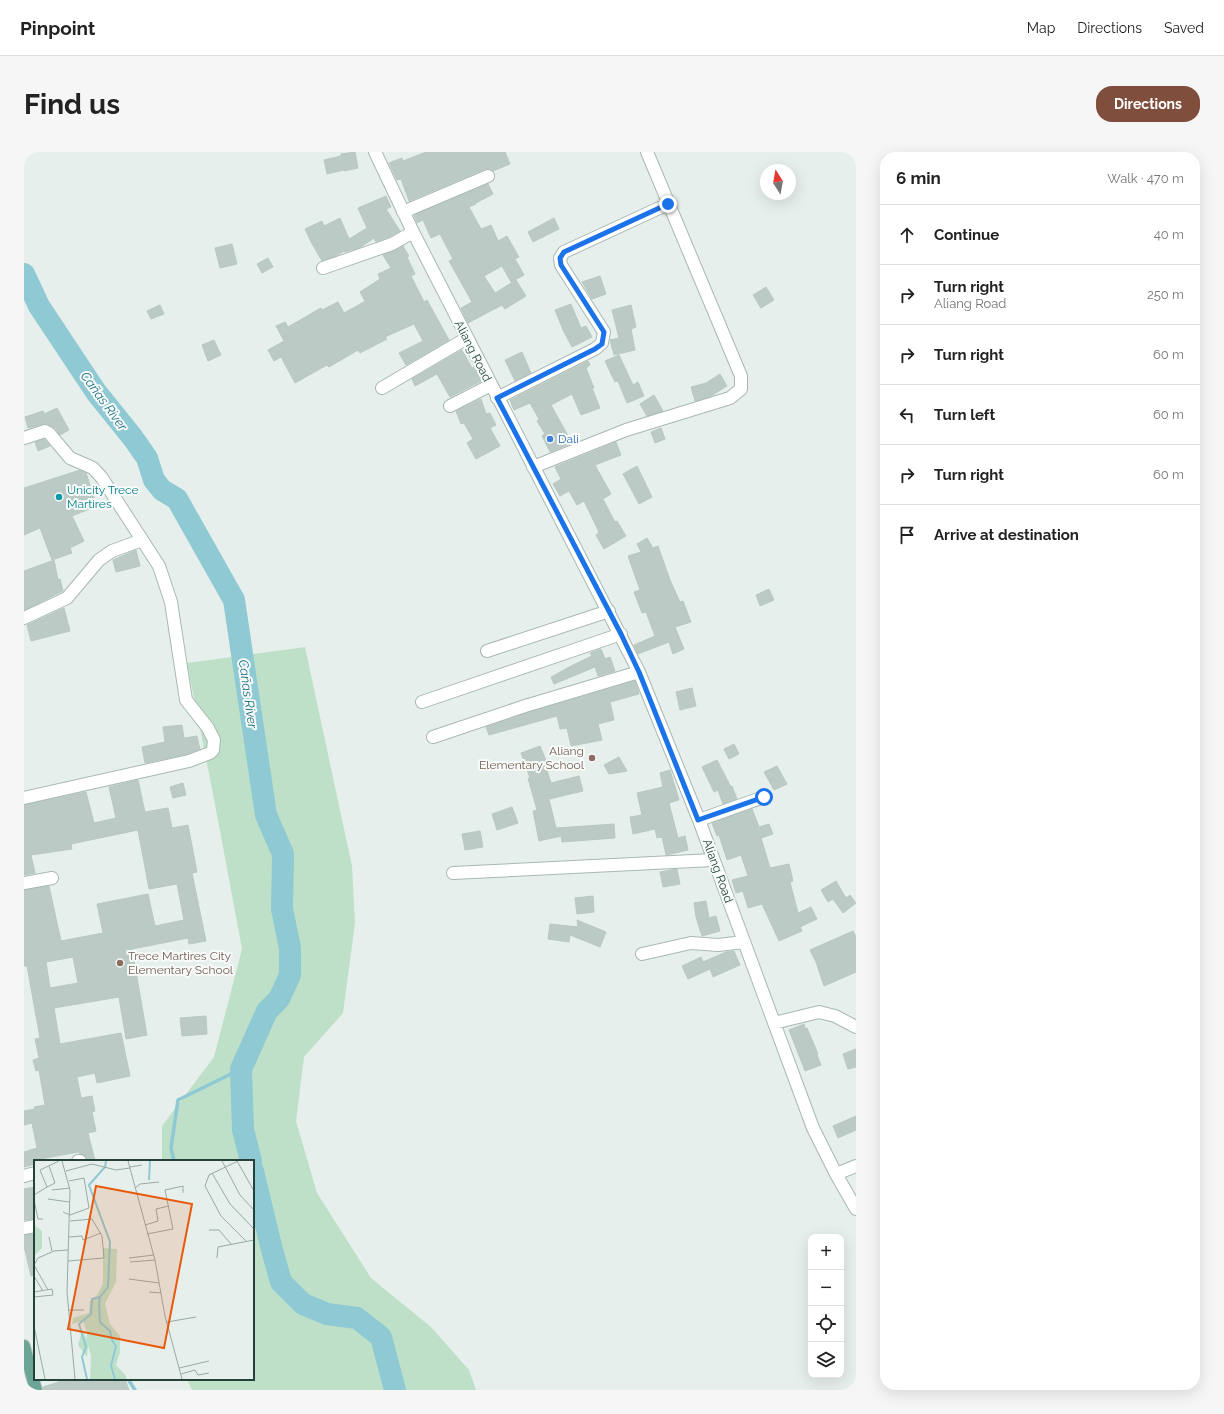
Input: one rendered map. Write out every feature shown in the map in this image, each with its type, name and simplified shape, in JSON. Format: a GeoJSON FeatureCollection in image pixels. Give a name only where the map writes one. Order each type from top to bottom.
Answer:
{"type":"FeatureCollection","features":[{"type":"Feature","properties":{"kind":"main road"},"geometry":{"type":"LineString","coordinates":[[24,1346],[36,1390]]}},
{"type":"Feature","properties":{"kind":"street","name":"Aliang Road"},"geometry":{"type":"LineString","coordinates":[[375,152],[402,212],[497,398],[621,634],[639,672],[698,820],[813,1128],[836,1174],[856,1209]]}},
{"type":"Feature","properties":{"kind":"street"},"geometry":{"type":"LineString","coordinates":[[533,467],[626,430],[730,398],[741,389],[741,376],[647,152]]}},
{"type":"Feature","properties":{"kind":"street"},"geometry":{"type":"LineString","coordinates":[[402,212],[488,176]]}},
{"type":"Feature","properties":{"kind":"street"},"geometry":{"type":"LineString","coordinates":[[497,398],[595,349],[602,344],[604,332],[561,265],[560,258],[564,252],[668,204]]}},
{"type":"Feature","properties":{"kind":"street"},"geometry":{"type":"LineString","coordinates":[[323,268],[392,244],[413,232]]}},
{"type":"Feature","properties":{"kind":"street"},"geometry":{"type":"LineString","coordinates":[[382,388],[467,338]]}},
{"type":"Feature","properties":{"kind":"street"},"geometry":{"type":"LineString","coordinates":[[450,406],[491,385]]}},
{"type":"Feature","properties":{"kind":"street"},"geometry":{"type":"LineString","coordinates":[[24,798],[189,761],[207,755],[213,750],[214,740],[208,728],[186,700],[171,602],[159,566],[102,478],[93,468],[70,458],[49,433],[45,431],[25,434]]}},
{"type":"Feature","properties":{"kind":"street"},"geometry":{"type":"LineString","coordinates":[[24,618],[67,598],[99,560],[112,551],[142,540]]}},
{"type":"Feature","properties":{"kind":"street"},"geometry":{"type":"LineString","coordinates":[[487,650],[609,612]]}},
{"type":"Feature","properties":{"kind":"street"},"geometry":{"type":"LineString","coordinates":[[422,702],[621,634]]}},
{"type":"Feature","properties":{"kind":"street"},"geometry":{"type":"LineString","coordinates":[[433,737],[525,706],[639,672]]}},
{"type":"Feature","properties":{"kind":"street"},"geometry":{"type":"LineString","coordinates":[[698,820],[764,797]]}},
{"type":"Feature","properties":{"kind":"street"},"geometry":{"type":"LineString","coordinates":[[453,873],[713,860]]}},
{"type":"Feature","properties":{"kind":"street"},"geometry":{"type":"LineString","coordinates":[[24,883],[52,878]]}},
{"type":"Feature","properties":{"kind":"street"},"geometry":{"type":"LineString","coordinates":[[642,954],[691,943],[718,946],[744,942]]}},
{"type":"Feature","properties":{"kind":"street"},"geometry":{"type":"LineString","coordinates":[[774,1024],[819,1012],[835,1016],[856,1027]]}},
{"type":"Feature","properties":{"kind":"street"},"geometry":{"type":"LineString","coordinates":[[836,1174],[856,1166]]}},
{"type":"Feature","properties":{"kind":"street"},"geometry":{"type":"LineString","coordinates":[[24,1176],[34,1173]]}},
{"type":"Feature","properties":{"kind":"street"},"geometry":{"type":"LineString","coordinates":[[24,1228],[34,1226]]}},
{"type":"Feature","properties":{"kind":"green space"},"geometry":{"type":"Polygon","coordinates":[[[305,647],[352,866],[355,923],[343,1013],[304,1057],[296,1121],[317,1193],[371,1278],[431,1327],[469,1370],[476,1390],[192,1390],[187,1380],[254,1380],[254,1160],[162,1160],[162,1126],[214,1057],[242,949],[187,663],[305,647]]]}},
{"type":"Feature","properties":{"kind":"building"},"geometry":{"type":"Polygon","coordinates":[[[355,152],[358,168],[327,174],[324,160],[341,156],[341,154],[355,152]]]}},
{"type":"Feature","properties":{"kind":"building"},"geometry":{"type":"Polygon","coordinates":[[[426,152],[505,152],[510,164],[493,171],[485,169],[409,201],[401,179],[397,180],[389,163],[402,158],[403,161],[426,152]]]}},
{"type":"Feature","properties":{"kind":"building"},"geometry":{"type":"Polygon","coordinates":[[[488,184],[493,194],[469,207],[481,229],[491,225],[498,241],[507,236],[519,257],[515,259],[524,275],[511,282],[502,266],[484,276],[495,293],[516,280],[526,296],[505,309],[502,305],[468,323],[461,308],[472,302],[449,261],[453,259],[440,234],[431,238],[423,220],[417,223],[414,215],[488,184]]]}},
{"type":"Feature","properties":{"kind":"building"},"geometry":{"type":"Polygon","coordinates":[[[386,196],[391,207],[386,209],[400,231],[376,242],[374,238],[361,247],[345,252],[344,251],[336,256],[322,261],[305,229],[322,221],[324,226],[340,218],[349,239],[367,228],[358,208],[386,196]]]}},
{"type":"Feature","properties":{"kind":"building"},"geometry":{"type":"Polygon","coordinates":[[[554,218],[559,229],[533,242],[528,232],[554,218]]]}},
{"type":"Feature","properties":{"kind":"building"},"geometry":{"type":"Polygon","coordinates":[[[232,244],[237,264],[220,268],[215,248],[232,244]]]}},
{"type":"Feature","properties":{"kind":"building"},"geometry":{"type":"Polygon","coordinates":[[[403,246],[409,256],[407,257],[415,274],[411,276],[424,302],[427,300],[449,340],[406,365],[399,353],[423,341],[414,324],[385,337],[387,339],[360,353],[358,350],[329,367],[327,365],[295,383],[281,357],[274,361],[268,350],[284,341],[276,326],[285,322],[288,327],[321,308],[322,310],[338,302],[344,313],[365,301],[360,292],[380,279],[378,274],[391,268],[383,255],[403,246]]]}},
{"type":"Feature","properties":{"kind":"building"},"geometry":{"type":"Polygon","coordinates":[[[268,258],[273,267],[262,273],[257,264],[268,258]]]}},
{"type":"Feature","properties":{"kind":"building"},"geometry":{"type":"Polygon","coordinates":[[[600,276],[606,294],[592,299],[582,282],[600,276]]]}},
{"type":"Feature","properties":{"kind":"building"},"geometry":{"type":"Polygon","coordinates":[[[766,287],[774,300],[761,308],[753,295],[766,287]]]}},
{"type":"Feature","properties":{"kind":"building"},"geometry":{"type":"Polygon","coordinates":[[[571,304],[581,328],[586,326],[592,337],[572,347],[555,310],[571,304]]]}},
{"type":"Feature","properties":{"kind":"building"},"geometry":{"type":"Polygon","coordinates":[[[160,305],[164,314],[151,319],[147,311],[160,305]]]}},
{"type":"Feature","properties":{"kind":"building"},"geometry":{"type":"Polygon","coordinates":[[[631,305],[636,327],[631,329],[635,350],[614,355],[610,340],[619,338],[612,310],[631,305]]]}},
{"type":"Feature","properties":{"kind":"building"},"geometry":{"type":"Polygon","coordinates":[[[214,340],[221,355],[208,361],[202,345],[214,340]]]}},
{"type":"Feature","properties":{"kind":"building"},"geometry":{"type":"Polygon","coordinates":[[[462,350],[472,368],[474,367],[481,381],[450,397],[437,374],[415,386],[412,379],[462,350]]]}},
{"type":"Feature","properties":{"kind":"building"},"geometry":{"type":"Polygon","coordinates":[[[522,352],[531,373],[515,381],[505,360],[522,352]]]}},
{"type":"Feature","properties":{"kind":"building"},"geometry":{"type":"Polygon","coordinates":[[[619,355],[633,385],[638,382],[644,396],[627,403],[618,381],[615,382],[605,361],[619,355]]]}},
{"type":"Feature","properties":{"kind":"building"},"geometry":{"type":"Polygon","coordinates":[[[588,361],[590,365],[586,368],[600,408],[581,415],[572,394],[551,405],[572,443],[550,452],[542,436],[545,434],[537,421],[539,419],[530,403],[514,410],[510,400],[588,361]]]}},
{"type":"Feature","properties":{"kind":"building"},"geometry":{"type":"Polygon","coordinates":[[[720,374],[727,386],[711,396],[695,401],[691,387],[706,383],[720,374]]]}},
{"type":"Feature","properties":{"kind":"building"},"geometry":{"type":"Polygon","coordinates":[[[654,395],[663,411],[647,416],[640,404],[654,395]]]}},
{"type":"Feature","properties":{"kind":"building"},"geometry":{"type":"Polygon","coordinates":[[[481,399],[486,414],[490,413],[496,425],[490,428],[500,446],[476,459],[467,443],[473,439],[464,423],[461,424],[456,411],[481,399]]]}},
{"type":"Feature","properties":{"kind":"building"},"geometry":{"type":"Polygon","coordinates":[[[57,408],[69,430],[60,435],[55,428],[48,424],[28,428],[25,417],[43,411],[44,414],[57,408]]]}},
{"type":"Feature","properties":{"kind":"building"},"geometry":{"type":"Polygon","coordinates":[[[661,428],[665,439],[655,443],[651,432],[661,428]]]}},
{"type":"Feature","properties":{"kind":"building"},"geometry":{"type":"Polygon","coordinates":[[[44,439],[50,446],[38,451],[35,442],[44,439]]]}},
{"type":"Feature","properties":{"kind":"building"},"geometry":{"type":"Polygon","coordinates":[[[616,442],[621,455],[595,465],[611,494],[603,499],[615,522],[617,521],[626,536],[604,549],[596,535],[599,532],[584,501],[577,505],[569,491],[560,496],[553,484],[561,479],[555,467],[616,442]]]}},
{"type":"Feature","properties":{"kind":"building"},"geometry":{"type":"Polygon","coordinates":[[[637,466],[652,497],[639,504],[623,474],[637,466]]]}},
{"type":"Feature","properties":{"kind":"building","name":"Unicity Trece Martires"},"geometry":{"type":"Polygon","coordinates":[[[80,470],[86,473],[97,506],[72,516],[84,541],[70,548],[72,553],[52,560],[40,528],[24,535],[24,488],[80,470]]]}},
{"type":"Feature","properties":{"kind":"building"},"geometry":{"type":"Polygon","coordinates":[[[647,538],[653,548],[658,546],[670,580],[680,602],[683,601],[691,622],[675,627],[684,649],[673,654],[669,642],[638,654],[634,645],[655,636],[646,612],[642,613],[634,592],[640,590],[628,556],[641,552],[637,544],[647,538]]]}},
{"type":"Feature","properties":{"kind":"building"},"geometry":{"type":"Polygon","coordinates":[[[136,550],[140,566],[116,572],[113,560],[136,550]]]}},
{"type":"Feature","properties":{"kind":"building"},"geometry":{"type":"Polygon","coordinates":[[[54,560],[58,580],[60,579],[63,591],[24,610],[24,571],[54,560]]]}},
{"type":"Feature","properties":{"kind":"building"},"geometry":{"type":"Polygon","coordinates":[[[769,589],[774,600],[760,606],[756,595],[769,589]]]}},
{"type":"Feature","properties":{"kind":"building"},"geometry":{"type":"Polygon","coordinates":[[[64,608],[70,631],[31,641],[27,625],[64,608]]]}},
{"type":"Feature","properties":{"kind":"building"},"geometry":{"type":"Polygon","coordinates":[[[601,649],[605,659],[610,657],[615,671],[598,676],[595,667],[554,684],[551,677],[592,656],[590,653],[601,649]]]}},
{"type":"Feature","properties":{"kind":"building"},"geometry":{"type":"Polygon","coordinates":[[[635,681],[639,694],[610,702],[614,720],[598,724],[602,740],[571,746],[567,728],[560,729],[557,716],[489,735],[486,727],[527,713],[635,681]]]}},
{"type":"Feature","properties":{"kind":"building"},"geometry":{"type":"Polygon","coordinates":[[[692,688],[696,706],[680,710],[676,692],[692,688]]]}},
{"type":"Feature","properties":{"kind":"building"},"geometry":{"type":"Polygon","coordinates":[[[182,725],[184,738],[197,736],[200,749],[187,754],[145,763],[142,747],[165,742],[163,727],[182,725]]]}},
{"type":"Feature","properties":{"kind":"building"},"geometry":{"type":"Polygon","coordinates":[[[734,744],[739,754],[729,759],[724,749],[734,744]]]}},
{"type":"Feature","properties":{"kind":"building"},"geometry":{"type":"Polygon","coordinates":[[[540,746],[547,763],[545,764],[551,783],[579,776],[583,791],[549,799],[556,828],[614,824],[615,838],[562,842],[561,836],[539,841],[533,811],[537,810],[528,778],[530,778],[521,753],[540,746]]]}},
{"type":"Feature","properties":{"kind":"building"},"geometry":{"type":"Polygon","coordinates":[[[619,757],[627,771],[609,774],[604,765],[619,757]]]}},
{"type":"Feature","properties":{"kind":"building"},"geometry":{"type":"Polygon","coordinates":[[[717,760],[731,787],[732,786],[737,799],[723,804],[718,790],[714,792],[702,767],[717,760]]]}},
{"type":"Feature","properties":{"kind":"building"},"geometry":{"type":"Polygon","coordinates":[[[777,766],[787,784],[774,790],[764,772],[777,766]]]}},
{"type":"Feature","properties":{"kind":"building"},"geometry":{"type":"Polygon","coordinates":[[[670,770],[679,800],[669,803],[678,838],[685,836],[688,850],[666,855],[662,837],[657,838],[655,829],[633,834],[630,817],[642,815],[637,793],[663,787],[660,773],[670,770]]]}},
{"type":"Feature","properties":{"kind":"building"},"geometry":{"type":"Polygon","coordinates":[[[138,780],[145,812],[168,808],[172,828],[188,825],[197,872],[192,873],[206,941],[189,944],[188,938],[132,949],[147,1035],[126,1039],[119,997],[54,1008],[60,1044],[121,1033],[130,1076],[97,1083],[95,1073],[77,1077],[81,1098],[92,1096],[95,1111],[92,1112],[96,1131],[88,1133],[95,1160],[87,1160],[86,1157],[79,1152],[45,1158],[46,1160],[34,1160],[34,1164],[24,1167],[24,1152],[37,1148],[32,1123],[24,1125],[24,1111],[45,1105],[39,1070],[36,1071],[33,1060],[39,1058],[35,1039],[40,1038],[27,966],[24,966],[24,890],[49,886],[61,941],[103,933],[97,904],[148,894],[155,926],[184,920],[177,884],[149,889],[138,830],[71,844],[72,849],[31,855],[35,873],[24,875],[24,805],[86,792],[94,823],[116,818],[109,787],[138,780]],[[73,957],[46,962],[50,988],[78,983],[73,957]]]}},
{"type":"Feature","properties":{"kind":"building"},"geometry":{"type":"Polygon","coordinates":[[[183,783],[186,795],[173,798],[170,787],[183,783]]]}},
{"type":"Feature","properties":{"kind":"building"},"geometry":{"type":"Polygon","coordinates":[[[512,807],[518,823],[497,830],[492,814],[512,807]]]}},
{"type":"Feature","properties":{"kind":"building"},"geometry":{"type":"Polygon","coordinates":[[[752,809],[759,827],[769,824],[773,834],[761,838],[770,868],[789,864],[793,881],[790,882],[798,913],[811,907],[817,919],[800,927],[802,931],[779,941],[762,904],[748,908],[743,891],[736,893],[732,880],[748,876],[741,855],[727,860],[719,835],[717,836],[712,823],[752,809]]]}},
{"type":"Feature","properties":{"kind":"building"},"geometry":{"type":"Polygon","coordinates":[[[480,831],[483,847],[465,850],[462,834],[480,831]]]}},
{"type":"Feature","properties":{"kind":"building"},"geometry":{"type":"Polygon","coordinates":[[[677,869],[680,884],[663,887],[660,872],[677,869]]]}},
{"type":"Feature","properties":{"kind":"building"},"geometry":{"type":"Polygon","coordinates":[[[836,881],[846,898],[850,895],[856,903],[843,913],[833,899],[828,902],[821,890],[836,881]]]}},
{"type":"Feature","properties":{"kind":"building"},"geometry":{"type":"Polygon","coordinates":[[[593,896],[594,912],[577,914],[575,898],[593,896]]]}},
{"type":"Feature","properties":{"kind":"building"},"geometry":{"type":"Polygon","coordinates":[[[706,901],[709,918],[716,916],[720,931],[702,936],[696,917],[694,903],[706,901]]]}},
{"type":"Feature","properties":{"kind":"building"},"geometry":{"type":"Polygon","coordinates":[[[577,920],[606,932],[600,947],[570,935],[569,942],[548,939],[550,924],[578,927],[577,920]]]}},
{"type":"Feature","properties":{"kind":"building"},"geometry":{"type":"Polygon","coordinates":[[[853,931],[856,937],[856,972],[824,986],[816,962],[810,950],[853,931]]]}},
{"type":"Feature","properties":{"kind":"building"},"geometry":{"type":"Polygon","coordinates":[[[734,951],[740,965],[713,977],[710,969],[688,979],[682,966],[701,957],[703,962],[726,952],[734,951]]]}},
{"type":"Feature","properties":{"kind":"building"},"geometry":{"type":"Polygon","coordinates":[[[206,1016],[207,1034],[182,1036],[180,1018],[206,1016]]]}},
{"type":"Feature","properties":{"kind":"building"},"geometry":{"type":"Polygon","coordinates":[[[804,1024],[805,1029],[807,1028],[818,1054],[817,1055],[821,1065],[805,1071],[789,1030],[804,1024]]]}},
{"type":"Feature","properties":{"kind":"building"},"geometry":{"type":"Polygon","coordinates":[[[856,1049],[856,1067],[848,1069],[843,1054],[856,1049]]]}},
{"type":"Feature","properties":{"kind":"building"},"geometry":{"type":"Polygon","coordinates":[[[856,1116],[856,1130],[838,1138],[833,1126],[856,1116]]]}},
{"type":"Feature","properties":{"kind":"building"},"geometry":{"type":"Polygon","coordinates":[[[34,1187],[34,1219],[24,1220],[24,1189],[34,1187]]]}},
{"type":"Feature","properties":{"kind":"building"},"geometry":{"type":"Polygon","coordinates":[[[34,1234],[34,1275],[31,1276],[24,1246],[24,1235],[34,1234]]]}},
{"type":"Feature","properties":{"kind":"building"},"geometry":{"type":"Polygon","coordinates":[[[58,1380],[125,1380],[129,1390],[43,1390],[43,1387],[59,1382],[58,1380]]]}},
{"type":"Feature","properties":{"kind":"waterway","name":"Cañas River"},"geometry":{"type":"LineString","coordinates":[[24,274],[39,306],[96,392],[147,458],[154,480],[162,490],[177,499],[234,600],[266,815],[283,854],[282,909],[290,948],[290,975],[279,999],[267,1011],[241,1069],[243,1130],[251,1160]]}},
{"type":"Feature","properties":{"kind":"waterway"},"geometry":{"type":"LineString","coordinates":[[174,1160],[171,1148],[178,1100],[241,1069]]}},
{"type":"Feature","properties":{"kind":"waterway","name":"Cañas River"},"geometry":{"type":"LineString","coordinates":[[254,1175],[281,1282],[303,1304],[327,1314],[357,1318],[381,1337],[395,1390]]}},
{"type":"Feature","properties":{"kind":"waterway"},"geometry":{"type":"LineString","coordinates":[[129,1380],[135,1390]]}},
{"type":"Feature","properties":{"kind":"place","name":"Dali"},"geometry":{"type":"Point","coordinates":[550,439]}},
{"type":"Feature","properties":{"kind":"place","name":"Unicity Trece Martires"},"geometry":{"type":"Point","coordinates":[59,497]}},
{"type":"Feature","properties":{"kind":"place","name":"Aliang Elementary School"},"geometry":{"type":"Point","coordinates":[592,758]}},
{"type":"Feature","properties":{"kind":"place","name":"Trece Martires City Elementary School"},"geometry":{"type":"Point","coordinates":[120,963]}},
{"type":"Feature","properties":{"kind":"route"},"geometry":{"type":"LineString","coordinates":[[668,204],[564,252],[560,258],[561,265],[604,332],[602,344],[595,349],[497,398],[621,634],[639,672],[698,820],[764,797]]}}]}
